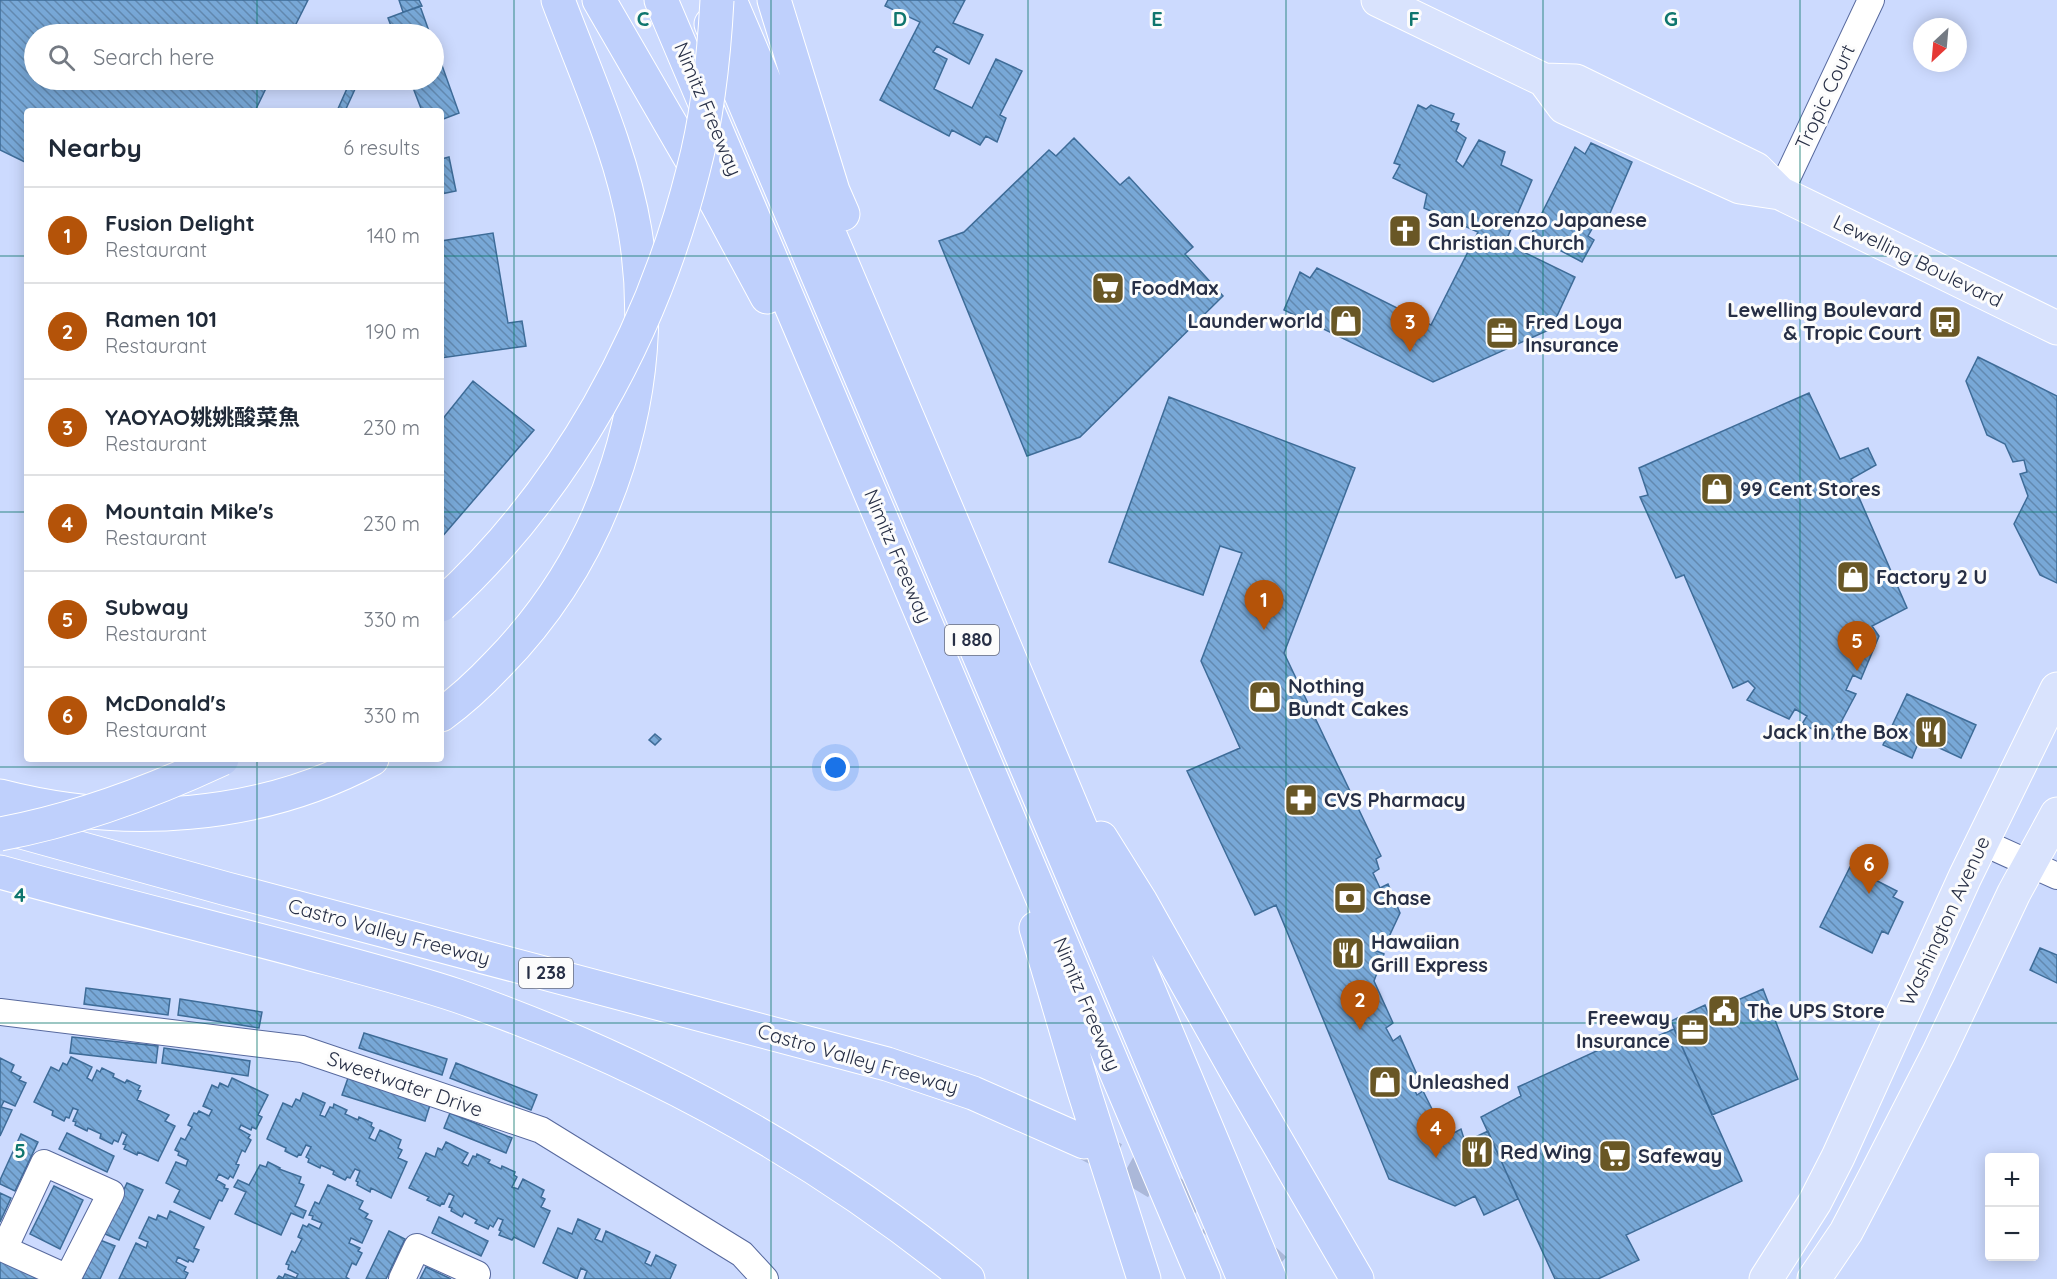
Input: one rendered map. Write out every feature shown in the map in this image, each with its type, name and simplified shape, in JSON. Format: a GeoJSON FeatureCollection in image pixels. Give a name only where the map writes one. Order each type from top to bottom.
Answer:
{"type":"FeatureCollection","features":[{"type":"Feature","properties":{"kind":"highway"},"geometry":{"type":"LineString","coordinates":[[444,713],[482,681],[516,646],[569,573],[607,498],[622,453],[632,410],[639,361],[641,317],[640,273],[635,231],[612,144],[558,0]]}},
{"type":"Feature","properties":{"kind":"highway"},"geometry":{"type":"LineString","coordinates":[[599,0],[717,204],[860,468]]}},
{"type":"Feature","properties":{"kind":"highway","name":"Nimitz Freeway"},"geometry":{"type":"LineString","coordinates":[[661,0],[1204,1279]]}},
{"type":"Feature","properties":{"kind":"highway","name":"I 880"},"geometry":{"type":"LineString","coordinates":[[701,0],[1244,1279]]}},
{"type":"Feature","properties":{"kind":"highway"},"geometry":{"type":"LineString","coordinates":[[444,602],[507,536],[536,500],[588,425],[631,345],[666,260],[694,170],[710,82],[717,0]]}},
{"type":"Feature","properties":{"kind":"highway","name":"I 880"},"geometry":{"type":"LineString","coordinates":[[730,0],[1270,1279]]}},
{"type":"Feature","properties":{"kind":"highway"},"geometry":{"type":"LineString","coordinates":[[774,0],[833,191],[919,399],[975,576]]}},
{"type":"Feature","properties":{"kind":"highway"},"geometry":{"type":"LineString","coordinates":[[0,834],[51,823],[94,810],[179,779],[216,762]]}},
{"type":"Feature","properties":{"kind":"highway"},"geometry":{"type":"LineString","coordinates":[[0,796],[61,809],[108,814],[150,815],[196,812],[241,806],[285,795],[365,762]]}},
{"type":"Feature","properties":{"kind":"highway"},"geometry":{"type":"LineString","coordinates":[[1055,769],[1136,892],[1227,1055],[1357,1279]]}},
{"type":"Feature","properties":{"kind":"highway"},"geometry":{"type":"LineString","coordinates":[[994,785],[1071,1048],[1144,1279]]}},
{"type":"Feature","properties":{"kind":"highway","name":"Castro Valley Freeway"},"geometry":{"type":"LineString","coordinates":[[0,826],[227,889],[887,1064],[973,1093],[1084,1142]]}},
{"type":"Feature","properties":{"kind":"highway","name":"Castro Valley Freeway"},"geometry":{"type":"LineString","coordinates":[[0,872],[382,973],[457,996],[542,1027],[666,1083],[745,1125],[850,1191],[947,1267],[968,1279]]}},
{"type":"Feature","properties":{"kind":"main road","name":"Lewelling Boulevard"},"geometry":{"type":"LineString","coordinates":[[1378,0],[1544,80],[1576,81],[1587,86],[1756,169],[1780,194],[2057,328]]}},
{"type":"Feature","properties":{"kind":"main road","name":"Washington Avenue"},"geometry":{"type":"LineString","coordinates":[[1766,1279],[1815,1202],[1838,1157],[1982,842],[2057,689]]}},
{"type":"Feature","properties":{"kind":"main road"},"geometry":{"type":"LineString","coordinates":[[1816,1278],[1846,1232],[1877,1173],[1944,1042],[2014,893],[2044,870],[2057,814]]}},
{"type":"Feature","properties":{"kind":"street","name":"Tropic Court"},"geometry":{"type":"LineString","coordinates":[[1780,194],[1871,0]]}},
{"type":"Feature","properties":{"kind":"street"},"geometry":{"type":"LineString","coordinates":[[1982,842],[2044,870]]}},
{"type":"Feature","properties":{"kind":"street","name":"Sweetwater Drive"},"geometry":{"type":"LineString","coordinates":[[0,1012],[302,1049],[541,1130],[742,1254],[765,1279]]}},
{"type":"Feature","properties":{"kind":"street"},"geometry":{"type":"LineString","coordinates":[[44,1163],[111,1193],[67,1279],[4,1249],[44,1163]]}},
{"type":"Feature","properties":{"kind":"street"},"geometry":{"type":"LineString","coordinates":[[402,1279],[417,1247],[477,1274],[475,1279]]}},
{"type":"Feature","properties":{"kind":"building"},"geometry":{"type":"Polygon","coordinates":[[[0,0],[308,0],[296,24],[24,24],[24,90],[265,90],[256,108],[24,108],[24,162],[0,150],[0,0]]]}},
{"type":"Feature","properties":{"kind":"building"},"geometry":{"type":"Polygon","coordinates":[[[399,0],[419,0],[422,6],[403,12],[399,0]]]}},
{"type":"Feature","properties":{"kind":"building"},"geometry":{"type":"Polygon","coordinates":[[[888,0],[965,0],[953,23],[983,35],[969,64],[937,46],[933,52],[947,59],[934,89],[972,108],[996,59],[1022,71],[1000,115],[1006,118],[997,142],[986,136],[980,145],[952,130],[949,136],[880,100],[920,22],[885,6],[888,0]]]}},
{"type":"Feature","properties":{"kind":"building"},"geometry":{"type":"Polygon","coordinates":[[[420,6],[426,24],[390,24],[388,18],[420,6]]]}},
{"type":"Feature","properties":{"kind":"building"},"geometry":{"type":"Polygon","coordinates":[[[444,71],[459,113],[444,119],[444,108],[421,108],[414,90],[444,90],[444,71]]]}},
{"type":"Feature","properties":{"kind":"building"},"geometry":{"type":"Polygon","coordinates":[[[346,90],[355,90],[346,108],[338,108],[346,90]]]}},
{"type":"Feature","properties":{"kind":"building"},"geometry":{"type":"Polygon","coordinates":[[[1418,105],[1426,109],[1431,105],[1454,114],[1451,121],[1459,124],[1456,131],[1466,138],[1456,161],[1463,167],[1479,140],[1505,152],[1501,165],[1532,180],[1505,243],[1575,277],[1551,329],[1433,382],[1284,310],[1300,272],[1310,278],[1317,268],[1431,325],[1478,232],[1424,208],[1427,194],[1393,178],[1400,165],[1394,163],[1418,105]]]}},
{"type":"Feature","properties":{"kind":"building"},"geometry":{"type":"Polygon","coordinates":[[[1074,138],[1120,185],[1129,177],[1193,247],[1185,254],[1223,296],[1080,437],[1027,456],[939,241],[964,232],[1049,150],[1056,156],[1074,138]]]}},
{"type":"Feature","properties":{"kind":"building"},"geometry":{"type":"Polygon","coordinates":[[[1591,143],[1632,162],[1604,227],[1596,222],[1588,236],[1594,240],[1582,262],[1531,235],[1575,147],[1585,154],[1591,143]]]}},
{"type":"Feature","properties":{"kind":"building"},"geometry":{"type":"Polygon","coordinates":[[[449,157],[456,191],[444,193],[444,158],[449,157]]]}},
{"type":"Feature","properties":{"kind":"building"},"geometry":{"type":"Polygon","coordinates":[[[493,233],[508,323],[522,321],[526,346],[444,358],[444,241],[493,233]]]}},
{"type":"Feature","properties":{"kind":"building"},"geometry":{"type":"Polygon","coordinates":[[[1978,357],[2057,396],[2057,583],[2040,575],[2014,524],[2028,496],[2020,474],[2027,472],[2024,460],[2013,462],[2005,444],[1987,435],[1966,381],[1978,357]]]}},
{"type":"Feature","properties":{"kind":"building"},"geometry":{"type":"Polygon","coordinates":[[[473,381],[534,430],[444,535],[444,417],[473,381]]]}},
{"type":"Feature","properties":{"kind":"building"},"geometry":{"type":"Polygon","coordinates":[[[1809,393],[1840,459],[1868,448],[1876,465],[1851,479],[1907,608],[1872,626],[1879,636],[1861,679],[1853,675],[1846,690],[1856,694],[1832,739],[1802,724],[1807,716],[1795,709],[1789,719],[1747,700],[1755,688],[1748,681],[1733,688],[1684,575],[1676,578],[1640,497],[1648,495],[1639,468],[1809,393]]]}},
{"type":"Feature","properties":{"kind":"building"},"geometry":{"type":"Polygon","coordinates":[[[1169,397],[1355,468],[1284,653],[1381,856],[1376,859],[1379,869],[1373,873],[1380,888],[1388,884],[1400,913],[1387,941],[1379,937],[1374,950],[1384,954],[1374,981],[1393,1023],[1386,1028],[1393,1041],[1400,1036],[1418,1077],[1410,1081],[1417,1095],[1423,1091],[1442,1129],[1452,1134],[1461,1129],[1465,1142],[1488,1131],[1518,1199],[1484,1215],[1475,1196],[1455,1206],[1389,1179],[1276,905],[1255,915],[1187,771],[1240,748],[1201,661],[1242,553],[1220,546],[1203,595],[1109,562],[1169,397]]]}},
{"type":"Feature","properties":{"kind":"building","name":"Jack in the Box"},"geometry":{"type":"Polygon","coordinates":[[[1907,694],[1976,725],[1961,758],[1920,739],[1912,758],[1883,745],[1907,694]]]}},
{"type":"Feature","properties":{"kind":"building"},"geometry":{"type":"Polygon","coordinates":[[[655,734],[661,739],[655,745],[649,740],[655,734]]]}},
{"type":"Feature","properties":{"kind":"building"},"geometry":{"type":"Polygon","coordinates":[[[1850,867],[1897,891],[1893,897],[1903,902],[1888,934],[1882,931],[1872,953],[1820,927],[1850,867]]]}},
{"type":"Feature","properties":{"kind":"building"},"geometry":{"type":"Polygon","coordinates":[[[2040,948],[2057,955],[2057,983],[2030,970],[2040,948]]]}},
{"type":"Feature","properties":{"kind":"building"},"geometry":{"type":"Polygon","coordinates":[[[86,988],[170,999],[168,1015],[84,1004],[86,988]]]}},
{"type":"Feature","properties":{"kind":"building"},"geometry":{"type":"Polygon","coordinates":[[[1763,989],[1798,1079],[1712,1115],[1671,1021],[1705,1005],[1708,1013],[1763,989]]]}},
{"type":"Feature","properties":{"kind":"building"},"geometry":{"type":"Polygon","coordinates":[[[180,999],[262,1012],[259,1028],[178,1015],[180,999]]]}},
{"type":"Feature","properties":{"kind":"building","name":"Safeway"},"geometry":{"type":"Polygon","coordinates":[[[1674,1029],[1742,1181],[1626,1235],[1639,1260],[1598,1279],[1555,1279],[1481,1117],[1521,1096],[1518,1087],[1627,1037],[1632,1047],[1674,1029]]]}},
{"type":"Feature","properties":{"kind":"building"},"geometry":{"type":"Polygon","coordinates":[[[364,1033],[447,1059],[442,1075],[359,1048],[364,1033]]]}},
{"type":"Feature","properties":{"kind":"building"},"geometry":{"type":"Polygon","coordinates":[[[72,1037],[158,1046],[156,1063],[70,1053],[72,1037]]]}},
{"type":"Feature","properties":{"kind":"building"},"geometry":{"type":"Polygon","coordinates":[[[164,1048],[250,1061],[248,1076],[162,1063],[164,1048]]]}},
{"type":"Feature","properties":{"kind":"building"},"geometry":{"type":"Polygon","coordinates":[[[71,1057],[92,1067],[87,1078],[92,1081],[97,1070],[100,1072],[102,1068],[125,1083],[127,1080],[140,1086],[138,1090],[141,1091],[137,1100],[169,1115],[165,1121],[175,1126],[158,1161],[138,1152],[137,1155],[124,1149],[126,1145],[123,1144],[127,1135],[122,1132],[118,1142],[114,1140],[112,1144],[100,1138],[101,1134],[75,1125],[76,1122],[73,1121],[78,1110],[73,1108],[69,1118],[66,1117],[64,1121],[52,1115],[53,1111],[34,1102],[51,1067],[59,1071],[63,1063],[67,1065],[71,1057]]]}},
{"type":"Feature","properties":{"kind":"building"},"geometry":{"type":"Polygon","coordinates":[[[0,1058],[14,1065],[11,1072],[21,1077],[19,1080],[26,1083],[15,1106],[4,1101],[1,1107],[12,1110],[0,1136],[0,1058]]]}},
{"type":"Feature","properties":{"kind":"building"},"geometry":{"type":"Polygon","coordinates":[[[456,1063],[537,1095],[531,1110],[450,1078],[456,1063]]]}},
{"type":"Feature","properties":{"kind":"building"},"geometry":{"type":"Polygon","coordinates":[[[232,1078],[268,1095],[258,1115],[262,1117],[256,1129],[252,1127],[251,1130],[241,1125],[239,1129],[250,1135],[248,1138],[251,1140],[245,1152],[242,1150],[233,1178],[230,1176],[228,1179],[219,1174],[216,1180],[228,1189],[222,1201],[219,1200],[210,1219],[174,1202],[180,1190],[166,1183],[176,1162],[186,1166],[188,1160],[178,1155],[179,1152],[175,1150],[181,1138],[185,1140],[192,1127],[188,1125],[194,1113],[197,1114],[199,1111],[209,1116],[212,1110],[203,1106],[212,1085],[218,1088],[220,1083],[228,1087],[232,1078]]]}},
{"type":"Feature","properties":{"kind":"building"},"geometry":{"type":"Polygon","coordinates":[[[348,1078],[430,1105],[425,1121],[342,1095],[348,1078]]]}},
{"type":"Feature","properties":{"kind":"building"},"geometry":{"type":"Polygon","coordinates":[[[303,1093],[325,1103],[320,1115],[325,1117],[334,1104],[347,1110],[345,1114],[372,1123],[371,1126],[374,1128],[369,1138],[375,1141],[380,1130],[401,1140],[398,1148],[402,1150],[398,1158],[407,1162],[391,1198],[371,1188],[370,1192],[357,1185],[356,1181],[360,1171],[355,1169],[350,1178],[347,1177],[345,1180],[333,1174],[334,1171],[308,1162],[309,1159],[306,1157],[311,1147],[306,1145],[301,1155],[297,1157],[285,1151],[286,1148],[267,1139],[283,1103],[292,1107],[296,1099],[300,1101],[303,1093]]]}},
{"type":"Feature","properties":{"kind":"building"},"geometry":{"type":"Polygon","coordinates":[[[450,1113],[512,1138],[506,1153],[444,1128],[450,1113]]]}},
{"type":"Feature","properties":{"kind":"building"},"geometry":{"type":"Polygon","coordinates":[[[67,1133],[114,1156],[107,1172],[59,1149],[67,1133]]]}},
{"type":"Feature","properties":{"kind":"building"},"geometry":{"type":"Polygon","coordinates":[[[21,1134],[38,1142],[15,1191],[0,1184],[0,1180],[21,1134]]]}},
{"type":"Feature","properties":{"kind":"building"},"geometry":{"type":"Polygon","coordinates":[[[446,1142],[468,1153],[462,1163],[468,1166],[473,1156],[476,1157],[477,1154],[490,1160],[488,1163],[515,1172],[514,1175],[517,1177],[512,1187],[518,1189],[523,1179],[544,1190],[541,1197],[545,1199],[541,1207],[550,1211],[534,1247],[514,1237],[512,1240],[499,1235],[503,1220],[498,1218],[493,1227],[490,1225],[488,1229],[475,1223],[477,1220],[464,1213],[462,1217],[451,1211],[452,1208],[449,1207],[454,1196],[449,1193],[444,1204],[440,1206],[427,1200],[429,1197],[409,1188],[426,1153],[435,1157],[438,1148],[442,1150],[446,1142]]]}},
{"type":"Feature","properties":{"kind":"building"},"geometry":{"type":"Polygon","coordinates":[[[268,1162],[279,1169],[301,1177],[299,1183],[304,1185],[295,1206],[306,1211],[303,1218],[291,1213],[281,1235],[235,1214],[246,1192],[234,1187],[238,1180],[249,1185],[260,1165],[266,1167],[268,1162]]]}},
{"type":"Feature","properties":{"kind":"building"},"geometry":{"type":"Polygon","coordinates":[[[127,1183],[143,1190],[119,1240],[103,1233],[127,1183]]]}},
{"type":"Feature","properties":{"kind":"building"},"geometry":{"type":"Polygon","coordinates":[[[328,1185],[363,1201],[359,1209],[368,1214],[365,1218],[372,1221],[362,1243],[351,1238],[349,1243],[360,1248],[358,1251],[362,1253],[356,1265],[352,1263],[346,1277],[349,1279],[277,1279],[279,1276],[283,1278],[285,1274],[296,1278],[298,1274],[288,1269],[289,1265],[286,1264],[292,1251],[295,1253],[302,1239],[298,1237],[303,1225],[307,1227],[309,1224],[319,1229],[322,1223],[312,1219],[313,1216],[309,1215],[315,1202],[319,1204],[328,1185]]]}},
{"type":"Feature","properties":{"kind":"building"},"geometry":{"type":"Polygon","coordinates":[[[54,1186],[83,1200],[60,1249],[30,1234],[54,1186]]]}},
{"type":"Feature","properties":{"kind":"building"},"geometry":{"type":"Polygon","coordinates":[[[0,1193],[11,1198],[0,1222],[0,1193]]]}},
{"type":"Feature","properties":{"kind":"building"},"geometry":{"type":"Polygon","coordinates":[[[170,1211],[204,1227],[194,1248],[199,1250],[193,1262],[178,1257],[176,1262],[186,1267],[184,1271],[188,1273],[185,1279],[119,1279],[136,1243],[146,1248],[148,1242],[139,1238],[149,1217],[156,1220],[158,1215],[167,1219],[170,1211]]]}},
{"type":"Feature","properties":{"kind":"building"},"geometry":{"type":"Polygon","coordinates":[[[439,1217],[488,1241],[481,1256],[432,1233],[439,1217]]]}},
{"type":"Feature","properties":{"kind":"building"},"geometry":{"type":"Polygon","coordinates":[[[578,1219],[600,1229],[595,1239],[602,1242],[606,1231],[650,1252],[645,1263],[651,1266],[656,1255],[676,1265],[670,1279],[584,1279],[587,1271],[581,1268],[577,1279],[543,1263],[558,1228],[572,1234],[578,1219]]]}},
{"type":"Feature","properties":{"kind":"building"},"geometry":{"type":"Polygon","coordinates":[[[389,1231],[405,1239],[386,1279],[366,1279],[389,1231]]]}},
{"type":"Feature","properties":{"kind":"building"},"geometry":{"type":"Polygon","coordinates":[[[100,1240],[115,1246],[100,1279],[82,1279],[100,1240]]]}},
{"type":"Feature","properties":{"kind":"building"},"geometry":{"type":"Polygon","coordinates":[[[0,1261],[39,1279],[0,1279],[0,1261]]]}},
{"type":"Feature","properties":{"kind":"building"},"geometry":{"type":"Polygon","coordinates":[[[426,1267],[451,1279],[420,1279],[426,1267]]]}},
{"type":"Feature","properties":{"kind":"tunnel"},"geometry":{"type":"LineString","coordinates":[[1085,1143],[1190,1204],[1240,1239],[1286,1279]]}},
{"type":"Feature","properties":{"kind":"place","name":"San Lorenzo Japanese Christian Church"},"geometry":{"type":"Point","coordinates":[1405,231]}},
{"type":"Feature","properties":{"kind":"place","name":"FoodMax"},"geometry":{"type":"Point","coordinates":[1108,288]}},
{"type":"Feature","properties":{"kind":"place","name":"Launderworld"},"geometry":{"type":"Point","coordinates":[1346,321]}},
{"type":"Feature","properties":{"kind":"place","name":"Lewelling Boulevard & Tropic Court"},"geometry":{"type":"Point","coordinates":[1945,322]}},
{"type":"Feature","properties":{"kind":"place","name":"Fred Loya Insurance"},"geometry":{"type":"Point","coordinates":[1502,333]}},
{"type":"Feature","properties":{"kind":"place","name":"YAOYAO姚姚酸菜魚"},"geometry":{"type":"Point","coordinates":[1410,352]}},
{"type":"Feature","properties":{"kind":"place","name":"99 Cent Stores"},"geometry":{"type":"Point","coordinates":[1717,489]}},
{"type":"Feature","properties":{"kind":"place","name":"Factory 2 U"},"geometry":{"type":"Point","coordinates":[1853,577]}},
{"type":"Feature","properties":{"kind":"place","name":"Fusion Delight"},"geometry":{"type":"Point","coordinates":[1264,630]}},
{"type":"Feature","properties":{"kind":"place","name":"Subway"},"geometry":{"type":"Point","coordinates":[1857,671]}},
{"type":"Feature","properties":{"kind":"place","name":"Nothing Bundt Cakes"},"geometry":{"type":"Point","coordinates":[1265,697]}},
{"type":"Feature","properties":{"kind":"place","name":"Jack in the Box"},"geometry":{"type":"Point","coordinates":[1931,732]}},
{"type":"Feature","properties":{"kind":"place","name":"CVS Pharmacy"},"geometry":{"type":"Point","coordinates":[1301,800]}},
{"type":"Feature","properties":{"kind":"place","name":"McDonald's"},"geometry":{"type":"Point","coordinates":[1869,894]}},
{"type":"Feature","properties":{"kind":"place","name":"Chase"},"geometry":{"type":"Point","coordinates":[1350,898]}},
{"type":"Feature","properties":{"kind":"place","name":"Hawaiian Grill Express"},"geometry":{"type":"Point","coordinates":[1348,953]}},
{"type":"Feature","properties":{"kind":"place","name":"The UPS Store"},"geometry":{"type":"Point","coordinates":[1724,1011]}},
{"type":"Feature","properties":{"kind":"place","name":"Ramen 101"},"geometry":{"type":"Point","coordinates":[1360,1030]}},
{"type":"Feature","properties":{"kind":"place","name":"Freeway Insurance"},"geometry":{"type":"Point","coordinates":[1693,1030]}},
{"type":"Feature","properties":{"kind":"place","name":"Unleashed"},"geometry":{"type":"Point","coordinates":[1385,1082]}},
{"type":"Feature","properties":{"kind":"place","name":"Red Wing"},"geometry":{"type":"Point","coordinates":[1477,1152]}},
{"type":"Feature","properties":{"kind":"place","name":"Safeway"},"geometry":{"type":"Point","coordinates":[1615,1156]}},
{"type":"Feature","properties":{"kind":"place","name":"Mountain Mike's"},"geometry":{"type":"Point","coordinates":[1436,1158]}}]}
